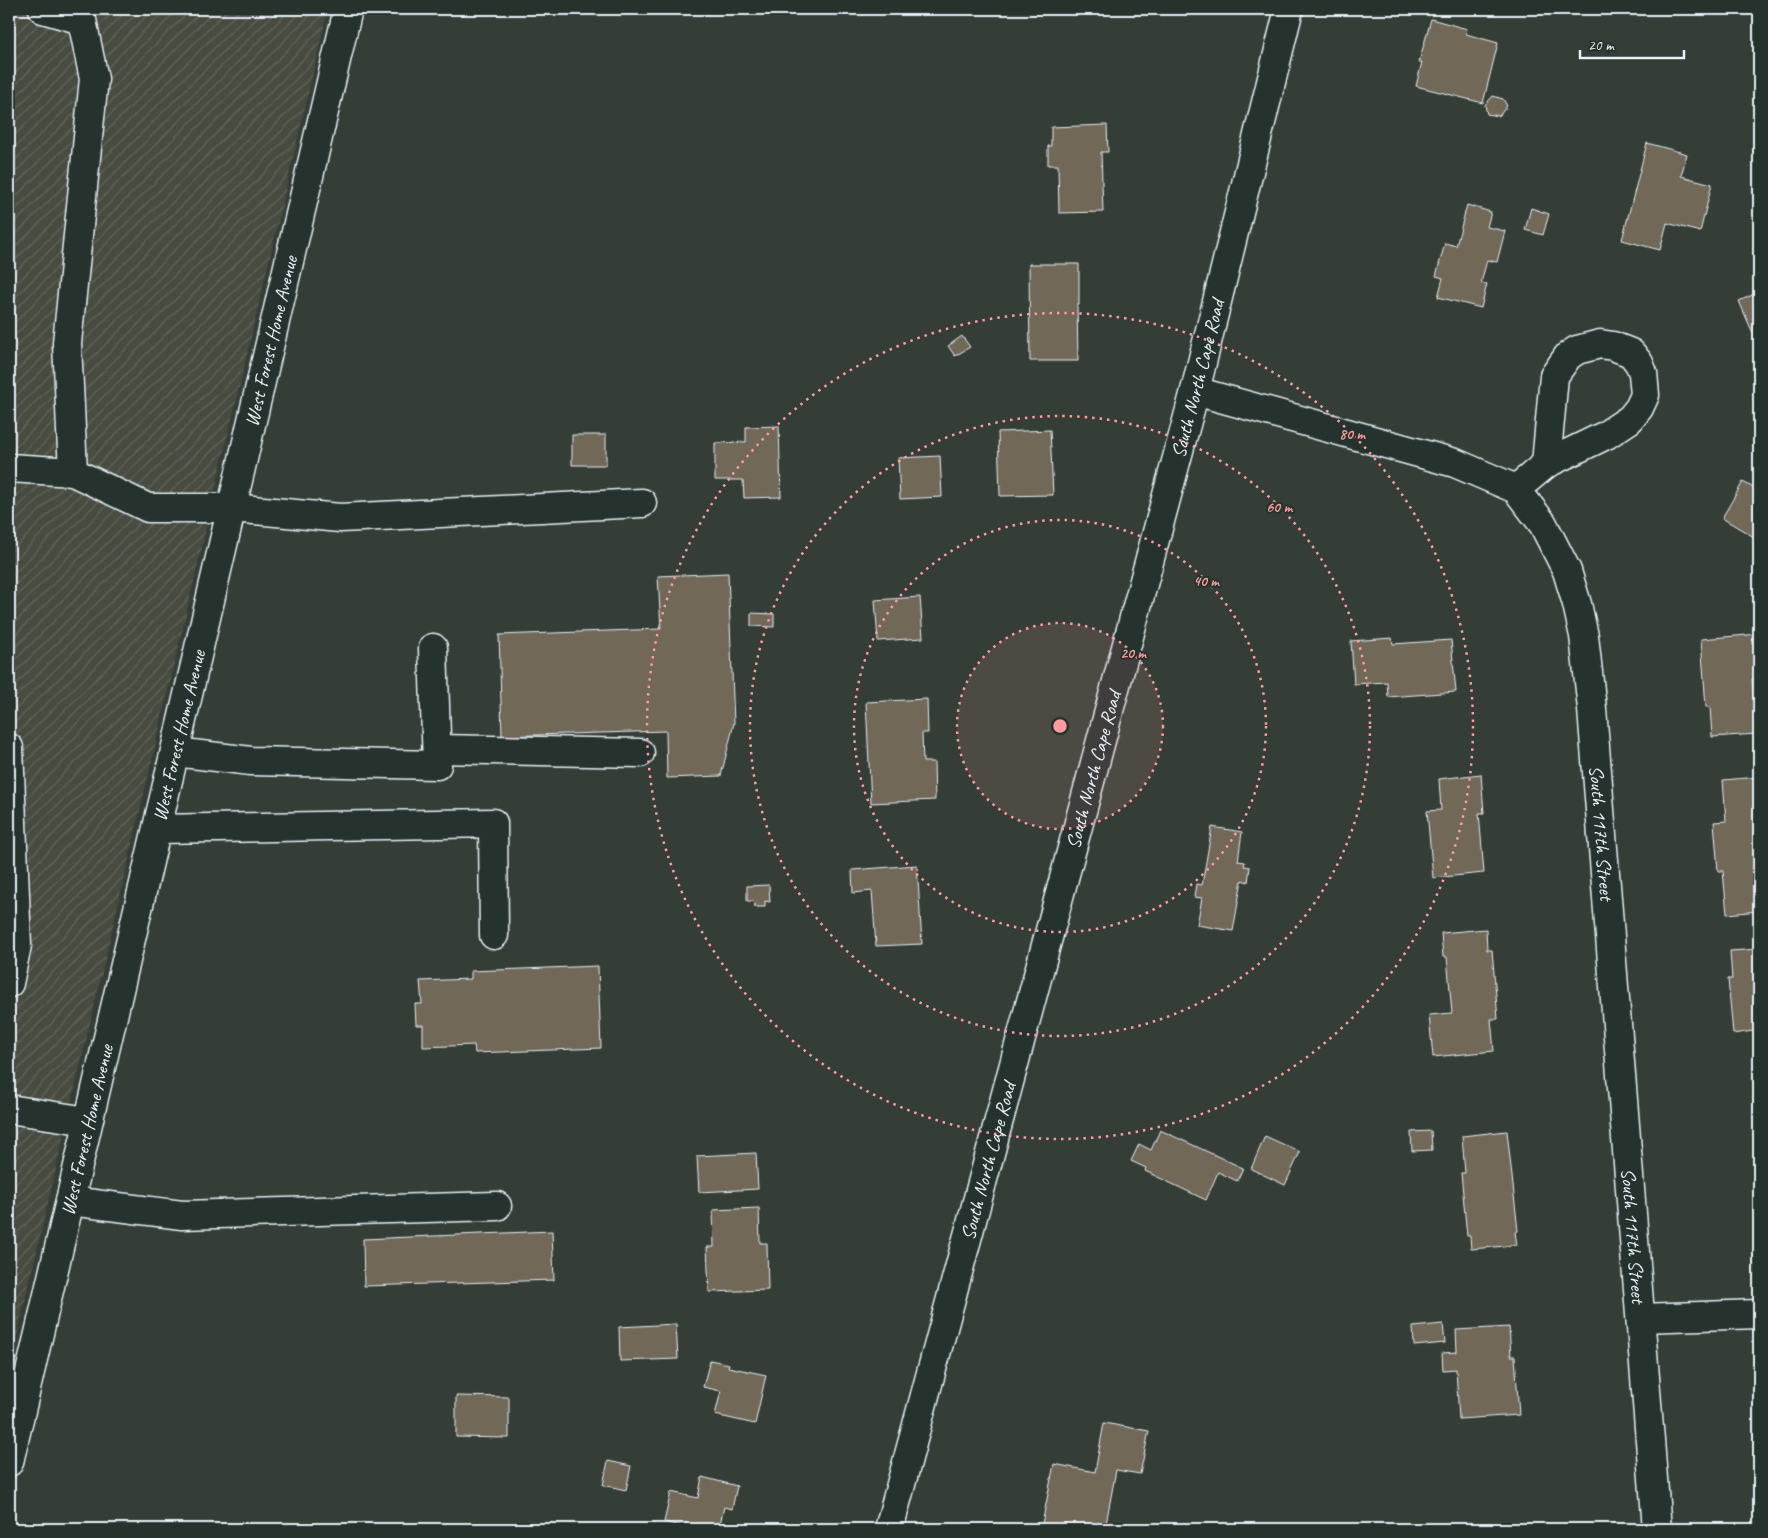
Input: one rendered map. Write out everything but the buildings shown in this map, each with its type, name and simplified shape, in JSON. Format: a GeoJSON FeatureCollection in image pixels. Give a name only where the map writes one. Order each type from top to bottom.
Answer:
{"type":"FeatureCollection","features":[{"type":"Feature","properties":{"kind":"street"},"geometry":{"type":"LineString","coordinates":[[43,9],[82,20],[94,79],[67,343],[74,472]]}},
{"type":"Feature","properties":{"kind":"street","name":"West Forest Home Avenue"},"geometry":{"type":"LineString","coordinates":[[9,1462],[348,9]]}},
{"type":"Feature","properties":{"kind":"street","name":"South North Cape Road"},"geometry":{"type":"LineString","coordinates":[[889,1529],[1195,391],[1289,9]]}},
{"type":"Feature","properties":{"kind":"street"},"geometry":{"type":"LineString","coordinates":[[1516,489],[1546,464],[1606,435],[1630,420],[1639,408],[1645,395],[1643,373],[1639,363],[1631,353],[1613,346],[1600,344],[1577,350],[1568,356],[1554,376],[1546,464]]}},
{"type":"Feature","properties":{"kind":"street","name":"South 117th Street"},"geometry":{"type":"LineString","coordinates":[[1195,391],[1455,463],[1516,489],[1543,524],[1567,571],[1584,636],[1592,709],[1658,1529]]}},
{"type":"Feature","properties":{"kind":"street"},"geometry":{"type":"LineString","coordinates":[[9,468],[74,472],[148,508],[232,508],[340,518],[642,503]]}},
{"type":"Feature","properties":{"kind":"street"},"geometry":{"type":"LineString","coordinates":[[175,752],[251,760],[437,765],[433,648]]}},
{"type":"Feature","properties":{"kind":"street"},"geometry":{"type":"LineString","coordinates":[[9,748],[17,945],[9,984]]}},
{"type":"Feature","properties":{"kind":"street"},"geometry":{"type":"LineString","coordinates":[[437,750],[640,753]]}},
{"type":"Feature","properties":{"kind":"street"},"geometry":{"type":"LineString","coordinates":[[157,829],[492,823],[494,935]]}},
{"type":"Feature","properties":{"kind":"street"},"geometry":{"type":"LineString","coordinates":[[9,1109],[88,1121]]}},
{"type":"Feature","properties":{"kind":"street"},"geometry":{"type":"LineString","coordinates":[[70,1201],[182,1215],[497,1206]]}},
{"type":"Feature","properties":{"kind":"street"},"geometry":{"type":"LineString","coordinates":[[1642,1318],[1759,1314]]}},
{"type":"Feature","properties":{"kind":"shaded area"},"geometry":{"type":"Polygon","coordinates":[[[9,9],[328,9],[9,1369],[9,9]]]}}]}
